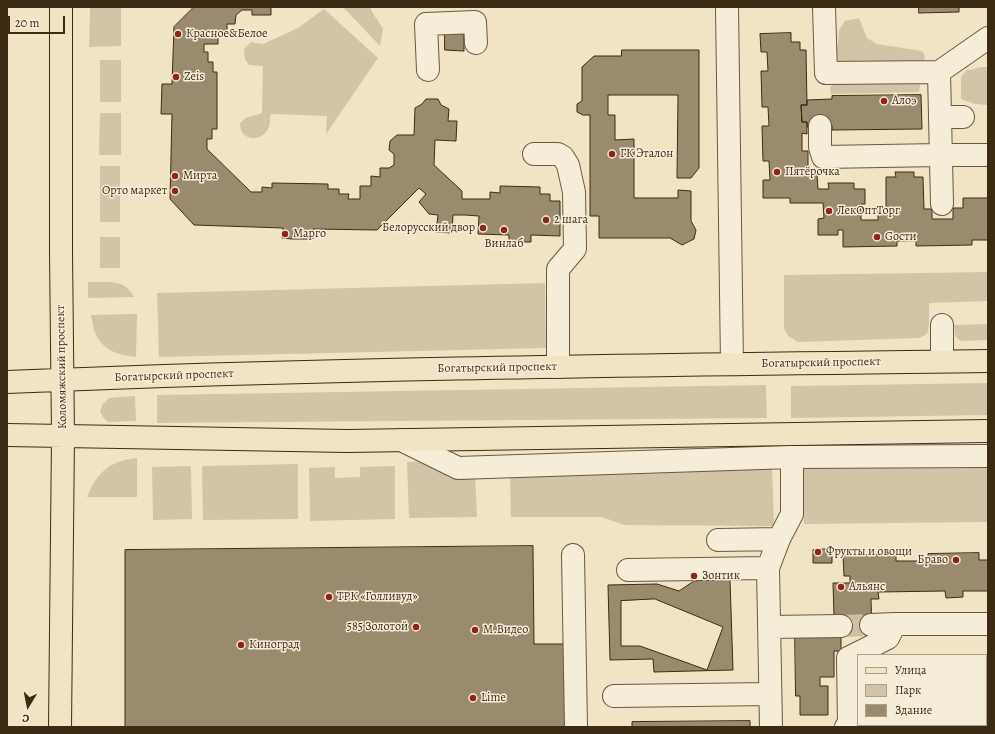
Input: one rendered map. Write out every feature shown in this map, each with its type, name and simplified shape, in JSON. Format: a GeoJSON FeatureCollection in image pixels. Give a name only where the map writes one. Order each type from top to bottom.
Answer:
{"type":"FeatureCollection","features":[{"type":"Feature","properties":{"kind":"main road","name":"Коломяжский проспект"},"geometry":{"type":"LineString","coordinates":[[60,727],[63,436],[61,7]]}},
{"type":"Feature","properties":{"kind":"main road","name":"Богатырский проспект"},"geometry":{"type":"LineString","coordinates":[[7,382],[145,376],[558,367],[988,361]]}},
{"type":"Feature","properties":{"kind":"main road"},"geometry":{"type":"LineString","coordinates":[[7,436],[347,441],[988,431]]}},
{"type":"Feature","properties":{"kind":"street"},"geometry":{"type":"LineString","coordinates":[[727,7],[732,364]]}},
{"type":"Feature","properties":{"kind":"street"},"geometry":{"type":"LineString","coordinates":[[824,7],[826,73],[939,72],[988,38]]}},
{"type":"Feature","properties":{"kind":"street"},"geometry":{"type":"LineString","coordinates":[[428,70],[426,24],[475,22],[476,43]]}},
{"type":"Feature","properties":{"kind":"street"},"geometry":{"type":"LineString","coordinates":[[939,72],[942,204]]}},
{"type":"Feature","properties":{"kind":"street"},"geometry":{"type":"LineString","coordinates":[[940,117],[963,117]]}},
{"type":"Feature","properties":{"kind":"street"},"geometry":{"type":"LineString","coordinates":[[820,126],[820,147],[823,156],[988,155]]}},
{"type":"Feature","properties":{"kind":"street"},"geometry":{"type":"LineString","coordinates":[[534,154],[558,154],[564,157],[568,165],[574,192],[575,249],[558,269],[558,367]]}},
{"type":"Feature","properties":{"kind":"street"},"geometry":{"type":"LineString","coordinates":[[942,325],[942,361]]}},
{"type":"Feature","properties":{"kind":"street"},"geometry":{"type":"LineString","coordinates":[[401,440],[458,468],[792,457],[988,456]]}},
{"type":"Feature","properties":{"kind":"street"},"geometry":{"type":"LineString","coordinates":[[771,727],[768,568],[779,540],[792,514],[792,457]]}},
{"type":"Feature","properties":{"kind":"street"},"geometry":{"type":"LineString","coordinates":[[718,540],[779,540]]}},
{"type":"Feature","properties":{"kind":"street"},"geometry":{"type":"LineString","coordinates":[[573,555],[576,727]]}},
{"type":"Feature","properties":{"kind":"street"},"geometry":{"type":"LineString","coordinates":[[628,570],[768,568]]}},
{"type":"Feature","properties":{"kind":"street"},"geometry":{"type":"LineString","coordinates":[[851,724],[848,658],[888,638],[895,624]]}},
{"type":"Feature","properties":{"kind":"street"},"geometry":{"type":"LineString","coordinates":[[871,625],[988,624]]}},
{"type":"Feature","properties":{"kind":"street"},"geometry":{"type":"LineString","coordinates":[[769,627],[841,626]]}},
{"type":"Feature","properties":{"kind":"street"},"geometry":{"type":"LineString","coordinates":[[614,696],[770,694]]}},
{"type":"Feature","properties":{"kind":"green space"},"geometry":{"type":"Polygon","coordinates":[[[90,7],[121,7],[121,46],[89,47],[90,7]]]}},
{"type":"Feature","properties":{"kind":"green space"},"geometry":{"type":"Polygon","coordinates":[[[343,7],[371,7],[371,10],[383,29],[380,46],[343,7]]]}},
{"type":"Feature","properties":{"kind":"green space"},"geometry":{"type":"Polygon","coordinates":[[[324,9],[378,58],[326,134],[327,116],[271,114],[269,127],[262,136],[257,138],[247,137],[241,129],[240,123],[246,118],[262,113],[263,66],[249,65],[245,59],[244,49],[251,42],[263,44],[298,28],[324,9]]]}},
{"type":"Feature","properties":{"kind":"green space"},"geometry":{"type":"Polygon","coordinates":[[[859,18],[867,38],[877,44],[922,51],[925,56],[919,92],[831,94],[830,87],[842,77],[842,67],[833,54],[838,45],[839,30],[845,21],[859,18]]]}},
{"type":"Feature","properties":{"kind":"green space"},"geometry":{"type":"Polygon","coordinates":[[[100,60],[121,60],[121,102],[100,102],[100,60]]]}},
{"type":"Feature","properties":{"kind":"green space"},"geometry":{"type":"Polygon","coordinates":[[[981,67],[988,67],[988,105],[975,104],[961,99],[961,77],[966,71],[981,67]]]}},
{"type":"Feature","properties":{"kind":"green space"},"geometry":{"type":"Polygon","coordinates":[[[100,113],[121,113],[121,155],[99,155],[100,113]]]}},
{"type":"Feature","properties":{"kind":"green space"},"geometry":{"type":"Polygon","coordinates":[[[100,166],[120,166],[120,222],[100,222],[100,166]]]}},
{"type":"Feature","properties":{"kind":"green space"},"geometry":{"type":"Polygon","coordinates":[[[100,237],[120,237],[120,268],[100,268],[100,237]]]}},
{"type":"Feature","properties":{"kind":"green space"},"geometry":{"type":"Polygon","coordinates":[[[988,272],[988,301],[929,303],[929,326],[927,334],[919,338],[798,342],[788,336],[784,329],[784,275],[988,272]]]}},
{"type":"Feature","properties":{"kind":"green space"},"geometry":{"type":"Polygon","coordinates":[[[88,282],[108,282],[120,284],[126,287],[134,297],[88,298],[88,282]]]}},
{"type":"Feature","properties":{"kind":"green space"},"geometry":{"type":"Polygon","coordinates":[[[545,283],[546,348],[159,357],[157,293],[545,283]]]}},
{"type":"Feature","properties":{"kind":"green space"},"geometry":{"type":"Polygon","coordinates":[[[137,314],[136,357],[126,356],[110,350],[99,340],[91,315],[137,314]]]}},
{"type":"Feature","properties":{"kind":"green space"},"geometry":{"type":"Polygon","coordinates":[[[988,324],[988,340],[961,341],[955,336],[954,325],[988,324]]]}},
{"type":"Feature","properties":{"kind":"green space"},"geometry":{"type":"Polygon","coordinates":[[[988,383],[988,415],[791,418],[791,386],[988,383]]]}},
{"type":"Feature","properties":{"kind":"green space"},"geometry":{"type":"Polygon","coordinates":[[[766,385],[767,418],[157,423],[157,395],[766,385]]]}},
{"type":"Feature","properties":{"kind":"green space"},"geometry":{"type":"Polygon","coordinates":[[[135,396],[136,421],[108,422],[103,417],[100,411],[103,404],[109,398],[135,396]]]}},
{"type":"Feature","properties":{"kind":"green space"},"geometry":{"type":"Polygon","coordinates":[[[137,458],[137,497],[87,497],[95,481],[106,469],[119,462],[137,458]]]}},
{"type":"Feature","properties":{"kind":"green space"},"geometry":{"type":"Polygon","coordinates":[[[988,459],[988,522],[804,524],[801,462],[988,459]]]}},
{"type":"Feature","properties":{"kind":"green space"},"geometry":{"type":"Polygon","coordinates":[[[434,461],[475,473],[477,517],[409,518],[407,462],[434,461]]]}},
{"type":"Feature","properties":{"kind":"green space"},"geometry":{"type":"Polygon","coordinates":[[[298,464],[298,519],[203,520],[202,466],[298,464]]]}},
{"type":"Feature","properties":{"kind":"green space"},"geometry":{"type":"Polygon","coordinates":[[[191,466],[192,519],[153,520],[152,467],[191,466]]]}},
{"type":"Feature","properties":{"kind":"green space"},"geometry":{"type":"Polygon","coordinates":[[[395,466],[395,519],[310,521],[309,468],[335,467],[335,478],[360,477],[360,467],[395,466]]]}},
{"type":"Feature","properties":{"kind":"green space"},"geometry":{"type":"Polygon","coordinates":[[[772,466],[774,526],[624,525],[602,517],[511,517],[510,471],[772,466]]]}},
{"type":"Feature","properties":{"kind":"building"},"geometry":{"type":"Polygon","coordinates":[[[194,7],[271,7],[271,15],[252,15],[252,10],[242,10],[236,15],[235,24],[227,24],[227,33],[218,33],[218,44],[204,44],[204,52],[208,52],[208,62],[213,62],[213,72],[217,72],[217,129],[212,129],[212,139],[207,139],[207,149],[251,192],[262,192],[262,187],[272,188],[272,183],[328,184],[328,189],[339,189],[339,194],[349,194],[348,199],[360,199],[360,186],[371,186],[371,176],[380,177],[380,168],[389,168],[394,165],[394,154],[389,150],[390,141],[397,135],[414,135],[415,108],[422,104],[426,99],[438,99],[441,105],[449,109],[448,121],[457,121],[456,141],[435,140],[434,165],[462,191],[462,199],[490,199],[490,192],[500,193],[500,186],[540,187],[540,194],[550,194],[550,201],[560,201],[560,236],[531,235],[531,242],[509,242],[509,235],[478,234],[479,216],[465,215],[453,215],[452,233],[436,232],[438,215],[429,214],[419,202],[426,194],[419,188],[377,230],[313,229],[313,239],[292,239],[282,238],[283,228],[194,225],[170,199],[172,114],[161,114],[162,84],[172,84],[174,27],[194,7]]]}},
{"type":"Feature","properties":{"kind":"building"},"geometry":{"type":"Polygon","coordinates":[[[919,7],[959,7],[959,12],[919,13],[919,7]]]}},
{"type":"Feature","properties":{"kind":"building"},"geometry":{"type":"Polygon","coordinates":[[[445,32],[464,33],[464,51],[445,50],[445,32]]]}},
{"type":"Feature","properties":{"kind":"building"},"geometry":{"type":"Polygon","coordinates":[[[791,33],[791,42],[800,42],[800,50],[806,50],[807,105],[801,105],[802,122],[807,122],[807,134],[802,133],[802,151],[808,151],[808,174],[817,174],[818,189],[829,189],[828,183],[854,183],[854,189],[865,189],[865,204],[861,204],[861,220],[878,220],[878,209],[886,209],[886,177],[896,177],[895,172],[914,172],[914,177],[923,177],[924,209],[932,209],[932,219],[953,219],[953,208],[963,208],[963,198],[988,198],[988,240],[972,240],[972,245],[916,246],[916,241],[897,241],[897,246],[843,247],[843,230],[838,230],[838,235],[818,235],[818,219],[824,218],[823,203],[790,203],[790,198],[763,198],[763,180],[770,180],[769,161],[763,161],[762,126],[769,126],[768,107],[762,107],[761,71],[768,71],[767,52],[761,52],[760,34],[791,33]]]}},
{"type":"Feature","properties":{"kind":"building","name":"ГК Эталон"},"geometry":{"type":"Polygon","coordinates":[[[622,50],[699,50],[699,168],[691,178],[677,178],[678,95],[608,95],[608,115],[615,115],[615,140],[634,139],[634,198],[678,198],[678,190],[691,191],[691,221],[696,230],[694,239],[682,245],[670,238],[599,238],[599,216],[590,216],[590,115],[583,115],[577,112],[577,104],[582,101],[582,67],[594,56],[621,56],[622,50]]]}},
{"type":"Feature","properties":{"kind":"building"},"geometry":{"type":"Polygon","coordinates":[[[921,95],[922,129],[832,130],[832,126],[807,127],[807,122],[802,122],[801,105],[807,105],[807,100],[832,99],[832,96],[921,95]]]}},
{"type":"Feature","properties":{"kind":"building","name":"ТРК «Голливуд»"},"geometry":{"type":"Polygon","coordinates":[[[533,546],[534,644],[565,644],[565,727],[125,727],[125,550],[533,546]]]}},
{"type":"Feature","properties":{"kind":"building"},"geometry":{"type":"Polygon","coordinates":[[[832,549],[832,563],[813,563],[813,550],[832,549]]]}},
{"type":"Feature","properties":{"kind":"building"},"geometry":{"type":"Polygon","coordinates":[[[979,553],[979,560],[988,560],[988,591],[963,591],[963,597],[946,598],[945,591],[878,592],[879,599],[871,599],[872,633],[847,634],[834,616],[833,583],[850,583],[850,576],[844,576],[843,555],[896,554],[896,561],[928,561],[928,554],[979,553]]]}},
{"type":"Feature","properties":{"kind":"building"},"geometry":{"type":"Polygon","coordinates":[[[730,580],[733,670],[654,672],[653,659],[610,660],[608,585],[657,584],[679,591],[694,581],[730,580]]]}},
{"type":"Feature","properties":{"kind":"building"},"geometry":{"type":"Polygon","coordinates":[[[655,599],[723,627],[707,670],[640,646],[621,646],[621,601],[655,599]]]}},
{"type":"Feature","properties":{"kind":"building"},"geometry":{"type":"Polygon","coordinates":[[[795,634],[841,634],[841,651],[834,651],[834,677],[820,677],[820,686],[828,686],[828,715],[800,715],[800,696],[796,696],[795,634]]]}},
{"type":"Feature","properties":{"kind":"building"},"geometry":{"type":"Polygon","coordinates":[[[750,721],[750,727],[632,727],[632,722],[750,721]]]}},
{"type":"Feature","properties":{"kind":"tunnel"},"geometry":{"type":"LineString","coordinates":[[841,626],[871,625]]}},
{"type":"Feature","properties":{"kind":"place","name":"Красное&Белое"},"geometry":{"type":"Point","coordinates":[178,34]}},
{"type":"Feature","properties":{"kind":"place","name":"Zeis"},"geometry":{"type":"Point","coordinates":[176,77]}},
{"type":"Feature","properties":{"kind":"place","name":"Алоэ"},"geometry":{"type":"Point","coordinates":[884,101]}},
{"type":"Feature","properties":{"kind":"place","name":"ГК Эталон"},"geometry":{"type":"Point","coordinates":[612,154]}},
{"type":"Feature","properties":{"kind":"place","name":"Пятёрочка"},"geometry":{"type":"Point","coordinates":[777,172]}},
{"type":"Feature","properties":{"kind":"place","name":"Мирта"},"geometry":{"type":"Point","coordinates":[175,176]}},
{"type":"Feature","properties":{"kind":"place","name":"Орто маркет"},"geometry":{"type":"Point","coordinates":[175,191]}},
{"type":"Feature","properties":{"kind":"place","name":"ЛекОптТорг"},"geometry":{"type":"Point","coordinates":[829,211]}},
{"type":"Feature","properties":{"kind":"place","name":"2 шага"},"geometry":{"type":"Point","coordinates":[546,220]}},
{"type":"Feature","properties":{"kind":"place","name":"Белорусский двор"},"geometry":{"type":"Point","coordinates":[483,228]}},
{"type":"Feature","properties":{"kind":"place","name":"Винлаб"},"geometry":{"type":"Point","coordinates":[504,230]}},
{"type":"Feature","properties":{"kind":"place","name":"Марго"},"geometry":{"type":"Point","coordinates":[285,234]}},
{"type":"Feature","properties":{"kind":"place","name":"Gости"},"geometry":{"type":"Point","coordinates":[877,237]}},
{"type":"Feature","properties":{"kind":"place","name":"Фрукты и овощи"},"geometry":{"type":"Point","coordinates":[818,552]}},
{"type":"Feature","properties":{"kind":"place","name":"Браво"},"geometry":{"type":"Point","coordinates":[956,560]}},
{"type":"Feature","properties":{"kind":"place","name":"Зонтик"},"geometry":{"type":"Point","coordinates":[694,576]}},
{"type":"Feature","properties":{"kind":"place","name":"Альянс"},"geometry":{"type":"Point","coordinates":[841,587]}},
{"type":"Feature","properties":{"kind":"place","name":"ТРК «Голливуд»"},"geometry":{"type":"Point","coordinates":[329,597]}},
{"type":"Feature","properties":{"kind":"place","name":"585 Золотой"},"geometry":{"type":"Point","coordinates":[416,627]}},
{"type":"Feature","properties":{"kind":"place","name":"М.Видео"},"geometry":{"type":"Point","coordinates":[475,630]}},
{"type":"Feature","properties":{"kind":"place","name":"Киноград"},"geometry":{"type":"Point","coordinates":[241,645]}},
{"type":"Feature","properties":{"kind":"place","name":"Lime"},"geometry":{"type":"Point","coordinates":[473,698]}}]}
